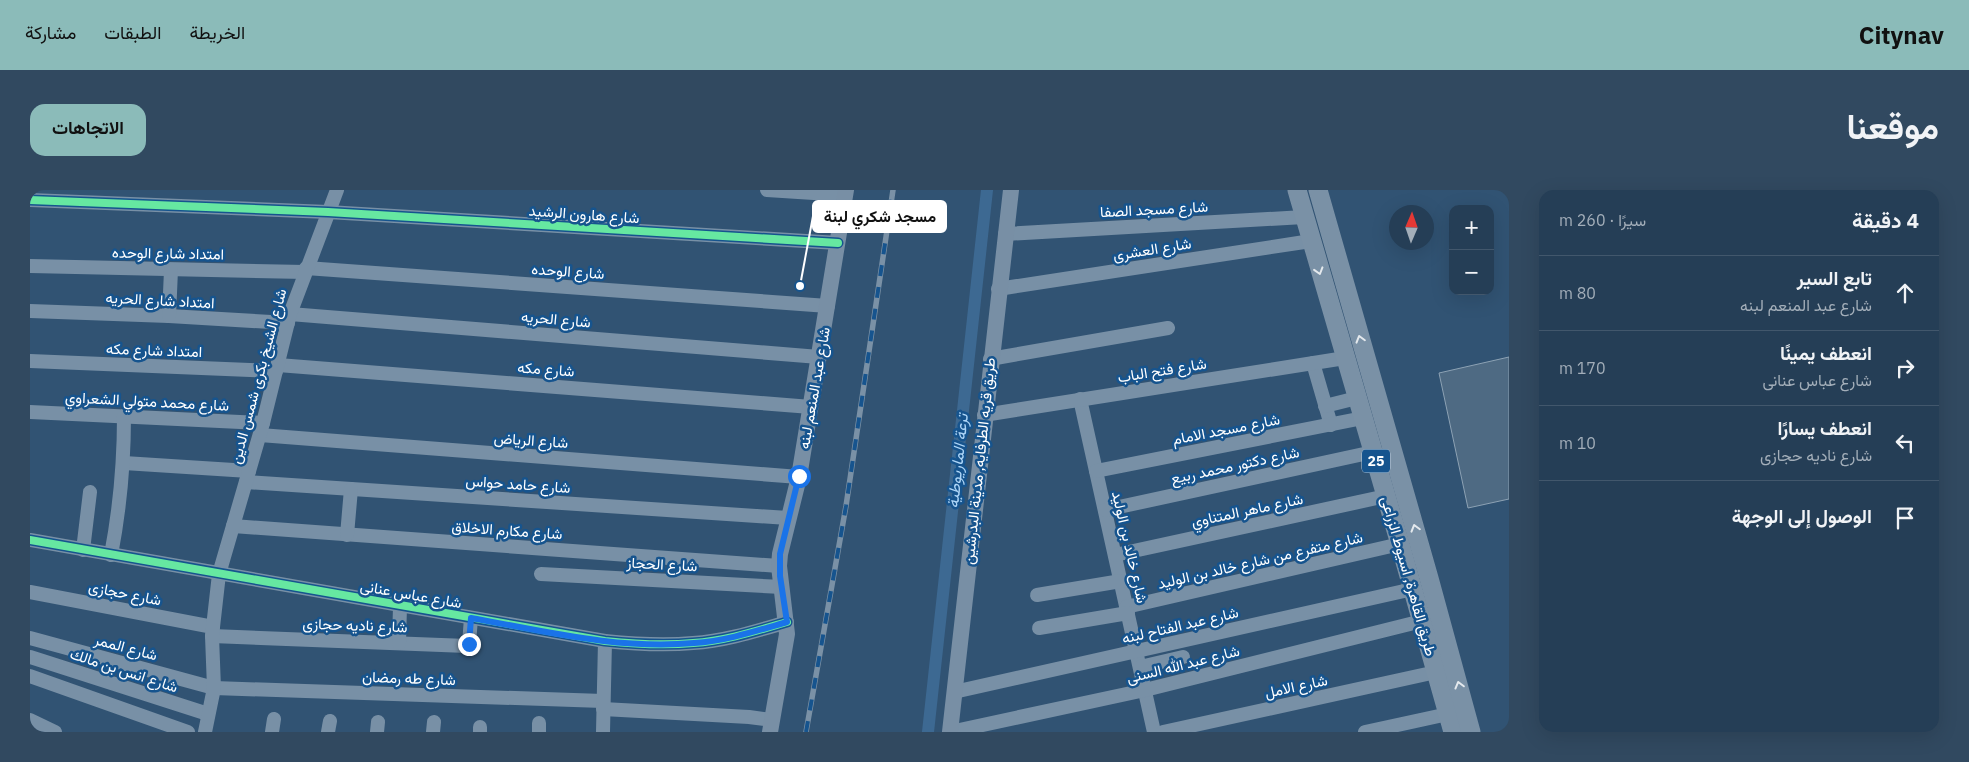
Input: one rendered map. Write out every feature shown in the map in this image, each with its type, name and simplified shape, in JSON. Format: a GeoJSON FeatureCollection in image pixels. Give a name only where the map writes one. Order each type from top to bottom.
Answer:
{"type":"FeatureCollection","features":[{"type":"Feature","properties":{"kind":"highway","name":"طريق القاهرة, اسيوط الزراعى"},"geometry":{"type":"LineString","coordinates":[[1297,190],[1450,723]]}},
{"type":"Feature","properties":{"kind":"highway","name":"طريق القاهرة, اسيوط الزراعى"},"geometry":{"type":"LineString","coordinates":[[1318,190],[1430,578],[1471,732]]}},
{"type":"Feature","properties":{"kind":"highway"},"geometry":{"type":"LineString","coordinates":[[1348,366],[1368,368]]}},
{"type":"Feature","properties":{"kind":"main road","name":"طريق قريه الطرفايه, مدينة البدرشين"},"geometry":{"type":"LineString","coordinates":[[950,732],[990,359],[1011,190]]}},
{"type":"Feature","properties":{"kind":"main road","name":"شارع عبد المنعم لبنه"},"geometry":{"type":"LineString","coordinates":[[771,726],[786,645],[787,622],[779,566],[782,540],[799,476],[846,192]]}},
{"type":"Feature","properties":{"kind":"street","name":"شارع الشيخ بكرى شمس الدين"},"geometry":{"type":"LineString","coordinates":[[205,732],[214,688],[212,631],[219,574],[262,429],[289,318],[337,190]]}},
{"type":"Feature","properties":{"kind":"street"},"geometry":{"type":"LineString","coordinates":[[767,190],[846,192]]}},
{"type":"Feature","properties":{"kind":"street","name":"شارع هارون الرشيد"},"geometry":{"type":"LineString","coordinates":[[30,200],[328,212],[838,243]]}},
{"type":"Feature","properties":{"kind":"street","name":"شارع مسجد الصفا"},"geometry":{"type":"LineString","coordinates":[[1005,234],[1304,217]]}},
{"type":"Feature","properties":{"kind":"street","name":"شارع العشرى"},"geometry":{"type":"LineString","coordinates":[[998,288],[1311,241]]}},
{"type":"Feature","properties":{"kind":"street","name":"امتداد شارع الوحده"},"geometry":{"type":"LineString","coordinates":[[30,266],[171,270],[306,270]]}},
{"type":"Feature","properties":{"kind":"street"},"geometry":{"type":"LineString","coordinates":[[169,316],[171,270]]}},
{"type":"Feature","properties":{"kind":"street","name":"شارع الوحده"},"geometry":{"type":"LineString","coordinates":[[306,270],[828,306]]}},
{"type":"Feature","properties":{"kind":"street","name":"امتداد شارع الحريه"},"geometry":{"type":"LineString","coordinates":[[30,311],[289,318]]}},
{"type":"Feature","properties":{"kind":"street","name":"شارع الحريه"},"geometry":{"type":"LineString","coordinates":[[289,318],[819,357]]}},
{"type":"Feature","properties":{"kind":"street"},"geometry":{"type":"LineString","coordinates":[[990,359],[1168,328]]}},
{"type":"Feature","properties":{"kind":"street","name":"امتداد شارع مكه"},"geometry":{"type":"LineString","coordinates":[[30,361],[277,368]]}},
{"type":"Feature","properties":{"kind":"street"},"geometry":{"type":"LineString","coordinates":[[1313,363],[1330,425]]}},
{"type":"Feature","properties":{"kind":"street","name":"شارع فتح الباب"},"geometry":{"type":"LineString","coordinates":[[984,415],[1313,363],[1348,366]]}},
{"type":"Feature","properties":{"kind":"street","name":"شارع مكه"},"geometry":{"type":"LineString","coordinates":[[277,368],[811,407]]}},
{"type":"Feature","properties":{"kind":"street"},"geometry":{"type":"LineString","coordinates":[[1326,406],[1357,398]]}},
{"type":"Feature","properties":{"kind":"street","name":"شارع خالد بن الوليد"},"geometry":{"type":"LineString","coordinates":[[1080,399],[1154,732]]}},
{"type":"Feature","properties":{"kind":"street","name":"شارع محمد متولي الشعراوي"},"geometry":{"type":"LineString","coordinates":[[30,412],[124,416],[262,429]]}},
{"type":"Feature","properties":{"kind":"street"},"geometry":{"type":"LineString","coordinates":[[111,555],[124,463],[124,416]]}},
{"type":"Feature","properties":{"kind":"street","name":"شارع مسجد الامام"},"geometry":{"type":"LineString","coordinates":[[1096,471],[1363,418]]}},
{"type":"Feature","properties":{"kind":"street","name":"شارع الرياض"},"geometry":{"type":"LineString","coordinates":[[262,429],[799,476]]}},
{"type":"Feature","properties":{"kind":"street","name":"شارع دكتور محمد ربيع"},"geometry":{"type":"LineString","coordinates":[[1105,510],[1373,452]]}},
{"type":"Feature","properties":{"kind":"street","name":"شارع حامد حواس"},"geometry":{"type":"LineString","coordinates":[[124,463],[351,489],[788,518]]}},
{"type":"Feature","properties":{"kind":"street"},"geometry":{"type":"LineString","coordinates":[[347,534],[351,489]]}},
{"type":"Feature","properties":{"kind":"street"},"geometry":{"type":"LineString","coordinates":[[83,550],[90,492]]}},
{"type":"Feature","properties":{"kind":"street","name":"شارع ماهر المتناوي"},"geometry":{"type":"LineString","coordinates":[[1115,555],[1386,496]]}},
{"type":"Feature","properties":{"kind":"street","name":"شارع مكارم الاخلاق"},"geometry":{"type":"LineString","coordinates":[[233,526],[779,566]]}},
{"type":"Feature","properties":{"kind":"street","name":"شارع عباس عنانى"},"geometry":{"type":"LineString","coordinates":[[30,540],[604,641],[649,645],[695,643],[740,636],[787,622]]}},
{"type":"Feature","properties":{"kind":"street","name":"شارع متفرع من شارع خالد بن الوليد"},"geometry":{"type":"LineString","coordinates":[[1040,628],[1127,610],[1400,544]]}},
{"type":"Feature","properties":{"kind":"street","name":"شارع الحجاز"},"geometry":{"type":"LineString","coordinates":[[541,574],[782,587]]}},
{"type":"Feature","properties":{"kind":"street"},"geometry":{"type":"LineString","coordinates":[[1037,595],[1120,581]]}},
{"type":"Feature","properties":{"kind":"street","name":"شارع عبد الفتاح لبنه"},"geometry":{"type":"LineString","coordinates":[[954,692],[1413,589]]}},
{"type":"Feature","properties":{"kind":"street","name":"شارع حجازى"},"geometry":{"type":"LineString","coordinates":[[30,592],[212,631]]}},
{"type":"Feature","properties":{"kind":"street"},"geometry":{"type":"LineString","coordinates":[[399,643],[400,606]]}},
{"type":"Feature","properties":{"kind":"street","name":"شارع ناديه حجازى"},"geometry":{"type":"LineString","coordinates":[[212,631],[468,646],[471,618]]}},
{"type":"Feature","properties":{"kind":"street","name":"شارع عبد الله السنى"},"geometry":{"type":"LineString","coordinates":[[950,732],[1145,690],[1422,621]]}},
{"type":"Feature","properties":{"kind":"street","name":"شارع الممر"},"geometry":{"type":"LineString","coordinates":[[30,638],[214,688]]}},
{"type":"Feature","properties":{"kind":"street"},"geometry":{"type":"LineString","coordinates":[[603,732],[604,641]]}},
{"type":"Feature","properties":{"kind":"street","name":"شارع انس بن مالك"},"geometry":{"type":"LineString","coordinates":[[30,657],[208,714]]}},
{"type":"Feature","properties":{"kind":"street"},"geometry":{"type":"LineString","coordinates":[[1140,667],[1183,657]]}},
{"type":"Feature","properties":{"kind":"street","name":"شارع الامل"},"geometry":{"type":"LineString","coordinates":[[1163,732],[1436,672]]}},
{"type":"Feature","properties":{"kind":"street"},"geometry":{"type":"LineString","coordinates":[[30,676],[188,732]]}},
{"type":"Feature","properties":{"kind":"street","name":"شارع طه رمضان"},"geometry":{"type":"LineString","coordinates":[[214,688],[603,705],[749,717],[771,726]]}},
{"type":"Feature","properties":{"kind":"street"},"geometry":{"type":"LineString","coordinates":[[30,720],[55,732]]}},
{"type":"Feature","properties":{"kind":"street"},"geometry":{"type":"LineString","coordinates":[[1365,732],[1450,723]]}},
{"type":"Feature","properties":{"kind":"building"},"geometry":{"type":"Polygon","coordinates":[[[1509,357],[1509,499],[1468,508],[1439,373],[1509,357]]]}},
{"type":"Feature","properties":{"kind":"waterway","name":"ترعة الماريوطية"},"geometry":{"type":"LineString","coordinates":[[928,732],[987,190]]}},
{"type":"Feature","properties":{"kind":"railway"},"geometry":{"type":"LineString","coordinates":[[806,732],[846,506],[893,190]]}},
{"type":"Feature","properties":{"kind":"cycle path"},"geometry":{"type":"LineString","coordinates":[[30,200],[328,212],[838,243]]}},
{"type":"Feature","properties":{"kind":"cycle path"},"geometry":{"type":"LineString","coordinates":[[30,540],[605,641],[638,644],[705,642],[787,622]]}},
{"type":"Feature","properties":{"kind":"place","name":"مسجد شكري لبنة"},"geometry":{"type":"Point","coordinates":[800,286]}},
{"type":"Feature","properties":{"kind":"route"},"geometry":{"type":"LineString","coordinates":[[469,644],[471,618],[604,641],[649,645],[695,643],[740,636],[787,622],[779,566],[782,540],[799,476]]}}]}
